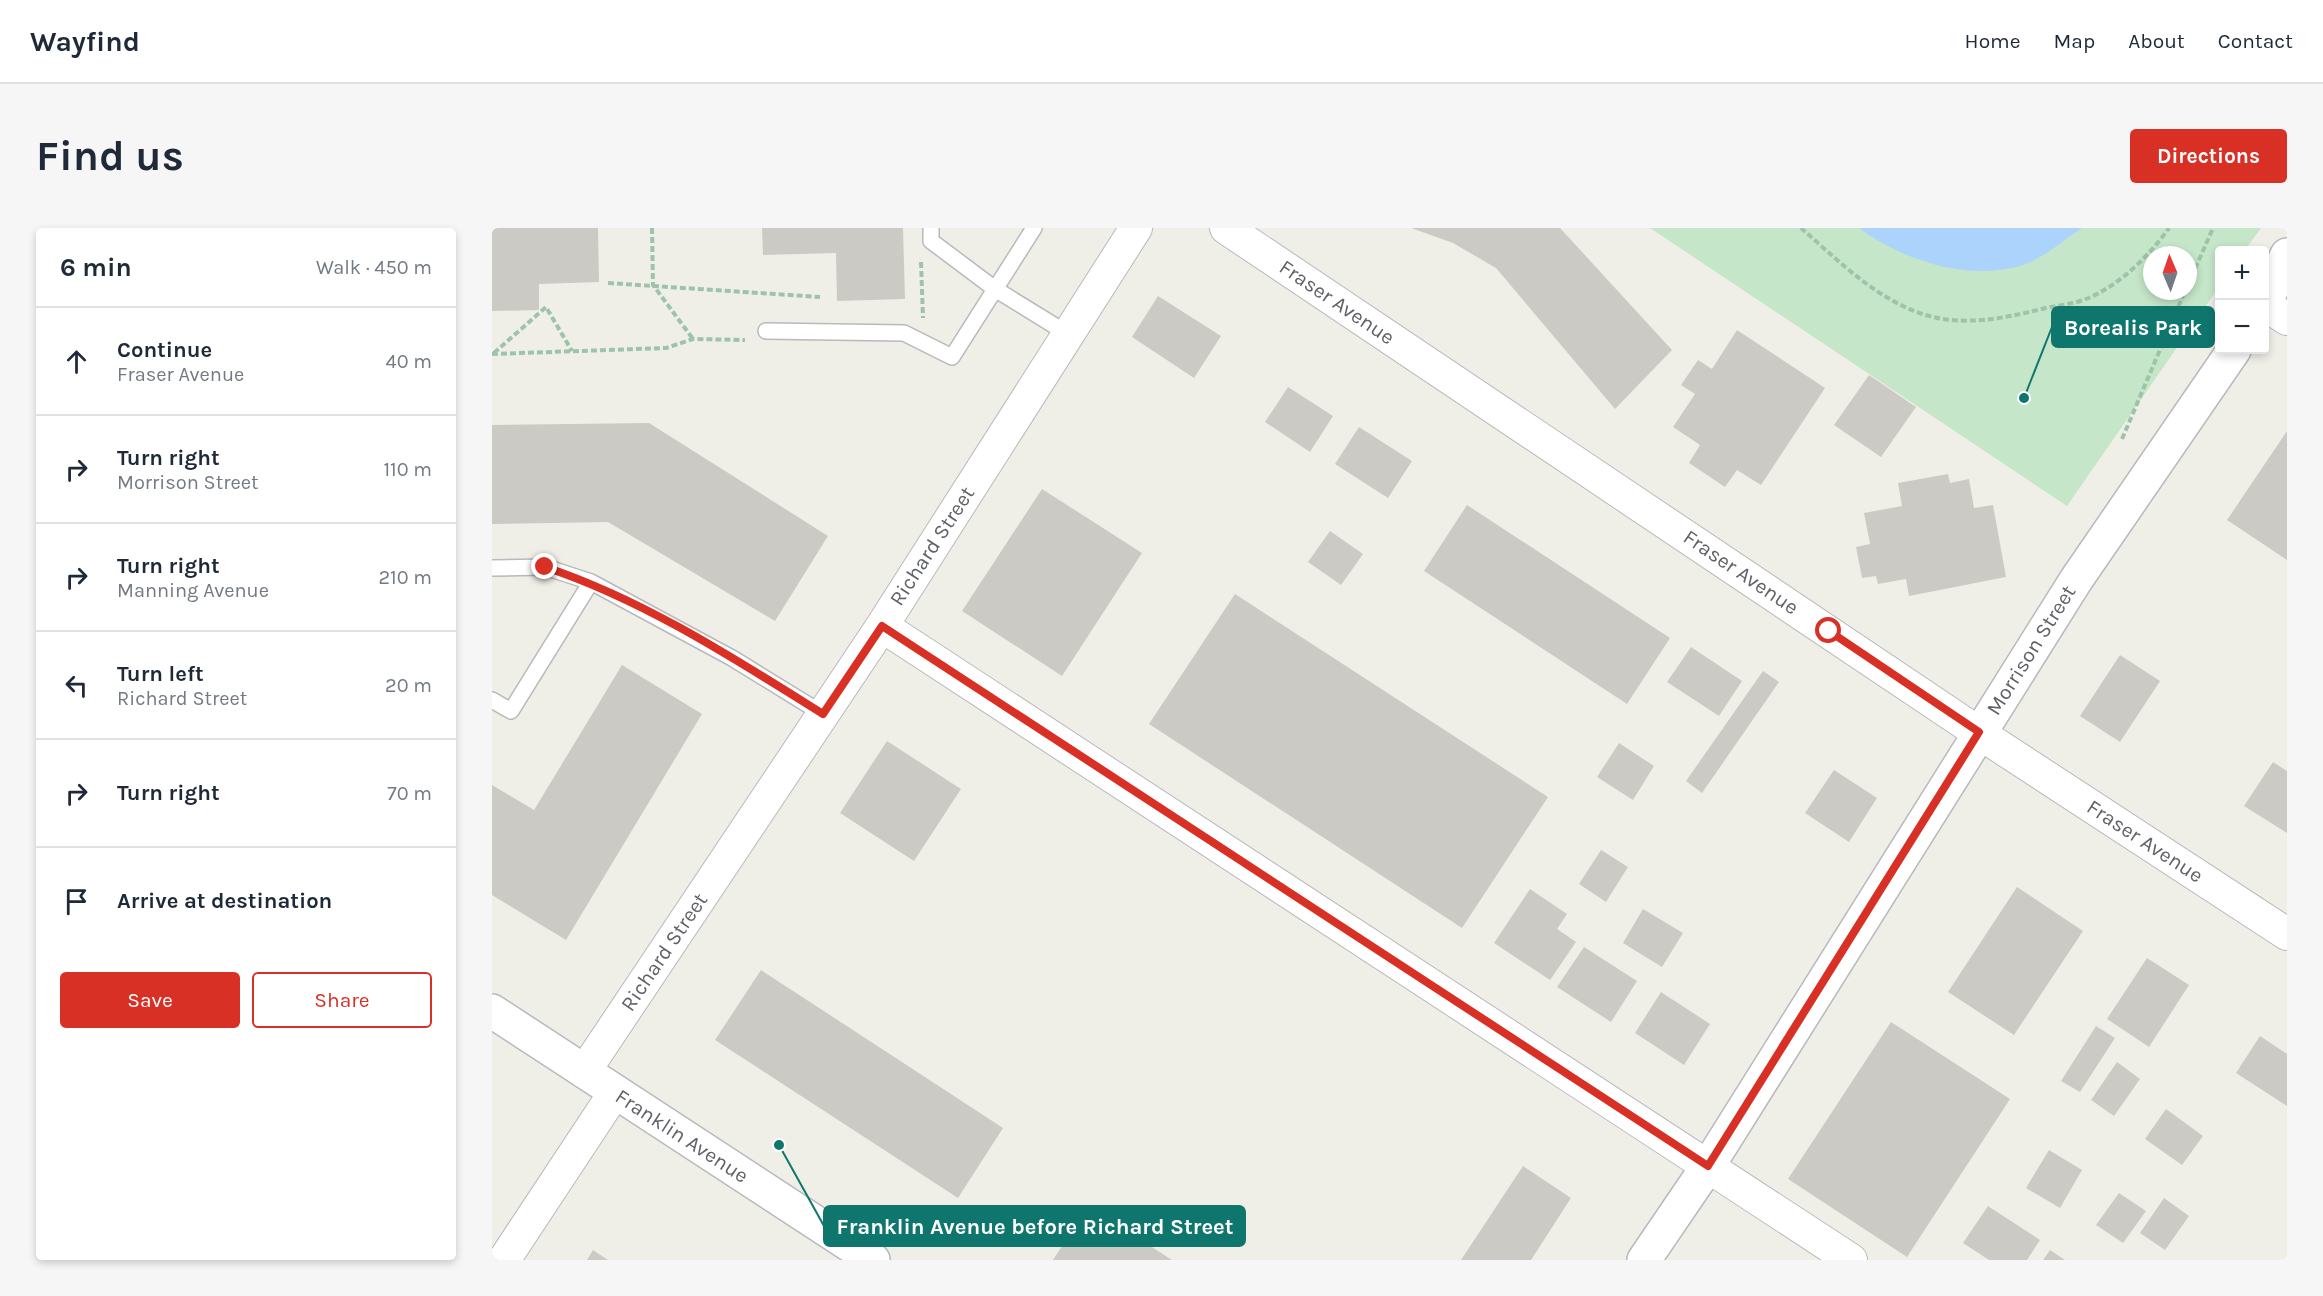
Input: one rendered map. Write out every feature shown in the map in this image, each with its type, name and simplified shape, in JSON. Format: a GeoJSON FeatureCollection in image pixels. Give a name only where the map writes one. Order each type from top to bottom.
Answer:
{"type":"FeatureCollection","features":[{"type":"Feature","properties":{"kind":"main road"},"geometry":{"type":"LineString","coordinates":[[2267,300],[2287,255]]}},
{"type":"Feature","properties":{"kind":"main road"},"geometry":{"type":"LineString","coordinates":[[2269,303],[2287,295]]}},
{"type":"Feature","properties":{"kind":"main road","name":"Morrison Street"},"geometry":{"type":"LineString","coordinates":[[1644,1260],[1708,1166],[2076,580],[2231,354]]}},
{"type":"Feature","properties":{"kind":"main road","name":"Franklin Avenue"},"geometry":{"type":"LineString","coordinates":[[492,1011],[873,1260]]}},
{"type":"Feature","properties":{"kind":"street","name":"Richard Street"},"geometry":{"type":"LineString","coordinates":[[584,1072],[882,626],[1136,228]]}},
{"type":"Feature","properties":{"kind":"street","name":"Fraser Avenue"},"geometry":{"type":"LineString","coordinates":[[1226,228],[1979,732],[2287,934]]}},
{"type":"Feature","properties":{"kind":"street"},"geometry":{"type":"LineString","coordinates":[[2269,308],[2287,319]]}},
{"type":"Feature","properties":{"kind":"street"},"geometry":{"type":"LineString","coordinates":[[882,626],[1851,1260]]}},
{"type":"Feature","properties":{"kind":"street"},"geometry":{"type":"LineString","coordinates":[[504,1260],[615,1092]]}},
{"type":"Feature","properties":{"kind":"lane"},"geometry":{"type":"LineString","coordinates":[[931,228],[932,241],[995,289],[1068,334]]}},
{"type":"Feature","properties":{"kind":"lane"},"geometry":{"type":"LineString","coordinates":[[766,331],[904,333],[952,357],[1034,228]]}},
{"type":"Feature","properties":{"kind":"lane"},"geometry":{"type":"LineString","coordinates":[[492,568],[545,567],[591,582],[732,658],[823,714]]}},
{"type":"Feature","properties":{"kind":"lane"},"geometry":{"type":"LineString","coordinates":[[492,700],[511,711],[591,582]]}},
{"type":"Feature","properties":{"kind":"path"},"geometry":{"type":"LineString","coordinates":[[652,228],[653,285],[693,339]]}},
{"type":"Feature","properties":{"kind":"path"},"geometry":{"type":"LineString","coordinates":[[1801,228],[1852,272],[1903,306],[1945,320],[1974,322],[2006,318],[2087,299],[2119,279],[2152,251],[2169,228]]}},
{"type":"Feature","properties":{"kind":"path"},"geometry":{"type":"LineString","coordinates":[[2197,264],[2213,228]]}},
{"type":"Feature","properties":{"kind":"path"},"geometry":{"type":"LineString","coordinates":[[608,283],[820,297]]}},
{"type":"Feature","properties":{"kind":"path"},"geometry":{"type":"LineString","coordinates":[[2122,439],[2181,300]]}},
{"type":"Feature","properties":{"kind":"path"},"geometry":{"type":"LineString","coordinates":[[494,354],[546,307],[572,351]]}},
{"type":"Feature","properties":{"kind":"green space"},"geometry":{"type":"Polygon","coordinates":[[[1650,228],[2261,228],[2248,246],[2215,246],[2215,293],[2067,506],[1650,228]]]}},
{"type":"Feature","properties":{"kind":"water"},"geometry":{"type":"Polygon","coordinates":[[[1859,228],[2082,228],[2044,255],[2028,263],[1999,270],[1978,271],[1935,265],[1915,258],[1895,250],[1859,228]]]}},
{"type":"Feature","properties":{"kind":"building"},"geometry":{"type":"Polygon","coordinates":[[[492,228],[598,228],[599,282],[539,284],[539,310],[492,311],[492,228]]]}},
{"type":"Feature","properties":{"kind":"building"},"geometry":{"type":"Polygon","coordinates":[[[762,228],[903,228],[905,299],[837,301],[836,253],[763,255],[762,228]]]}},
{"type":"Feature","properties":{"kind":"building"},"geometry":{"type":"Polygon","coordinates":[[[1411,228],[1560,228],[1672,350],[1615,409],[1496,268],[1453,243],[1411,228]]]}},
{"type":"Feature","properties":{"kind":"building"},"geometry":{"type":"Polygon","coordinates":[[[1158,296],[1221,336],[1194,378],[1132,337],[1158,296]]]}},
{"type":"Feature","properties":{"kind":"building"},"geometry":{"type":"Polygon","coordinates":[[[1737,330],[1825,388],[1761,485],[1737,470],[1725,487],[1689,463],[1700,445],[1673,427],[1695,394],[1681,385],[1698,360],[1712,369],[1737,330]]]}},
{"type":"Feature","properties":{"kind":"building"},"geometry":{"type":"Polygon","coordinates":[[[1869,375],[1916,407],[1881,457],[1834,425],[1869,375]]]}},
{"type":"Feature","properties":{"kind":"building"},"geometry":{"type":"Polygon","coordinates":[[[1288,387],[1333,416],[1310,452],[1265,422],[1288,387]]]}},
{"type":"Feature","properties":{"kind":"building"},"geometry":{"type":"Polygon","coordinates":[[[649,423],[828,536],[775,621],[608,522],[492,524],[492,425],[649,423]]]}},
{"type":"Feature","properties":{"kind":"building"},"geometry":{"type":"Polygon","coordinates":[[[1359,427],[1412,461],[1388,498],[1335,464],[1359,427]]]}},
{"type":"Feature","properties":{"kind":"building"},"geometry":{"type":"Polygon","coordinates":[[[2287,431],[2287,560],[2227,520],[2287,431]]]}},
{"type":"Feature","properties":{"kind":"building"},"geometry":{"type":"Polygon","coordinates":[[[1948,474],[1950,483],[1969,479],[1974,508],[1993,505],[2006,577],[1909,596],[1906,579],[1878,584],[1876,576],[1862,578],[1856,547],[1870,544],[1864,513],[1902,506],[1898,483],[1948,474]]]}},
{"type":"Feature","properties":{"kind":"building"},"geometry":{"type":"Polygon","coordinates":[[[1042,489],[1142,553],[1062,676],[962,611],[1042,489]]]}},
{"type":"Feature","properties":{"kind":"building"},"geometry":{"type":"Polygon","coordinates":[[[1467,505],[1670,638],[1627,704],[1424,571],[1467,505]]]}},
{"type":"Feature","properties":{"kind":"building"},"geometry":{"type":"Polygon","coordinates":[[[1330,531],[1363,554],[1341,585],[1308,562],[1330,531]]]}},
{"type":"Feature","properties":{"kind":"building"},"geometry":{"type":"Polygon","coordinates":[[[1235,594],[1548,797],[1462,928],[1149,724],[1235,594]]]}},
{"type":"Feature","properties":{"kind":"building"},"geometry":{"type":"Polygon","coordinates":[[[1691,647],[1742,681],[1719,716],[1667,682],[1691,647]]]}},
{"type":"Feature","properties":{"kind":"building"},"geometry":{"type":"Polygon","coordinates":[[[2120,655],[2160,681],[2120,742],[2080,716],[2120,655]]]}},
{"type":"Feature","properties":{"kind":"building"},"geometry":{"type":"Polygon","coordinates":[[[622,665],[702,714],[566,940],[492,895],[492,785],[534,810],[622,665]]]}},
{"type":"Feature","properties":{"kind":"building"},"geometry":{"type":"Polygon","coordinates":[[[1763,671],[1779,682],[1702,793],[1686,781],[1763,671]]]}},
{"type":"Feature","properties":{"kind":"building"},"geometry":{"type":"Polygon","coordinates":[[[887,741],[961,789],[914,861],[840,813],[887,741]]]}},
{"type":"Feature","properties":{"kind":"building"},"geometry":{"type":"Polygon","coordinates":[[[1619,743],[1654,766],[1633,800],[1597,777],[1619,743]]]}},
{"type":"Feature","properties":{"kind":"building"},"geometry":{"type":"Polygon","coordinates":[[[2273,762],[2287,771],[2287,833],[2244,806],[2273,762]]]}},
{"type":"Feature","properties":{"kind":"building"},"geometry":{"type":"Polygon","coordinates":[[[1834,770],[1877,798],[1849,842],[1805,813],[1834,770]]]}},
{"type":"Feature","properties":{"kind":"building"},"geometry":{"type":"Polygon","coordinates":[[[1601,850],[1628,867],[1606,902],[1579,884],[1601,850]]]}},
{"type":"Feature","properties":{"kind":"building"},"geometry":{"type":"Polygon","coordinates":[[[2017,887],[2083,931],[2014,1035],[1948,992],[2017,887]]]}},
{"type":"Feature","properties":{"kind":"building"},"geometry":{"type":"Polygon","coordinates":[[[1530,889],[1567,914],[1557,929],[1576,942],[1550,980],[1494,943],[1530,889]]]}},
{"type":"Feature","properties":{"kind":"building"},"geometry":{"type":"Polygon","coordinates":[[[1643,909],[1683,933],[1662,967],[1623,943],[1643,909]]]}},
{"type":"Feature","properties":{"kind":"building"},"geometry":{"type":"Polygon","coordinates":[[[1584,947],[1637,981],[1611,1022],[1557,987],[1584,947]]]}},
{"type":"Feature","properties":{"kind":"building"},"geometry":{"type":"Polygon","coordinates":[[[2147,958],[2189,985],[2149,1047],[2107,1019],[2147,958]]]}},
{"type":"Feature","properties":{"kind":"building"},"geometry":{"type":"Polygon","coordinates":[[[761,970],[1003,1128],[958,1198],[715,1040],[761,970]]]}},
{"type":"Feature","properties":{"kind":"building"},"geometry":{"type":"Polygon","coordinates":[[[1661,992],[1710,1024],[1684,1065],[1635,1033],[1661,992]]]}},
{"type":"Feature","properties":{"kind":"building"},"geometry":{"type":"Polygon","coordinates":[[[1891,1022],[2010,1099],[1907,1257],[1788,1179],[1891,1022]]]}},
{"type":"Feature","properties":{"kind":"building"},"geometry":{"type":"Polygon","coordinates":[[[2096,1026],[2115,1038],[2080,1092],[2061,1081],[2096,1026]]]}},
{"type":"Feature","properties":{"kind":"building"},"geometry":{"type":"Polygon","coordinates":[[[2260,1036],[2287,1054],[2287,1106],[2236,1073],[2260,1036]]]}},
{"type":"Feature","properties":{"kind":"building"},"geometry":{"type":"Polygon","coordinates":[[[2117,1062],[2140,1079],[2114,1116],[2091,1100],[2117,1062]]]}},
{"type":"Feature","properties":{"kind":"building"},"geometry":{"type":"Polygon","coordinates":[[[2166,1109],[2203,1136],[2182,1165],[2145,1139],[2166,1109]]]}},
{"type":"Feature","properties":{"kind":"building"},"geometry":{"type":"Polygon","coordinates":[[[2049,1150],[2082,1170],[2060,1208],[2026,1188],[2049,1150]]]}},
{"type":"Feature","properties":{"kind":"building"},"geometry":{"type":"Polygon","coordinates":[[[1523,1166],[1571,1198],[1531,1260],[1461,1260],[1523,1166]]]}},
{"type":"Feature","properties":{"kind":"building"},"geometry":{"type":"Polygon","coordinates":[[[2119,1193],[2146,1211],[2123,1243],[2096,1225],[2119,1193]]]}},
{"type":"Feature","properties":{"kind":"building"},"geometry":{"type":"Polygon","coordinates":[[[2164,1198],[2189,1216],[2165,1250],[2140,1233],[2164,1198]]]}},
{"type":"Feature","properties":{"kind":"building"},"geometry":{"type":"Polygon","coordinates":[[[1088,1206],[1172,1260],[1053,1260],[1088,1206]]]}},
{"type":"Feature","properties":{"kind":"building"},"geometry":{"type":"Polygon","coordinates":[[[1988,1206],[2040,1240],[2027,1260],[1989,1260],[1963,1243],[1988,1206]]]}},
{"type":"Feature","properties":{"kind":"building"},"geometry":{"type":"Polygon","coordinates":[[[593,1250],[608,1260],[587,1260],[593,1250]]]}},
{"type":"Feature","properties":{"kind":"building"},"geometry":{"type":"Polygon","coordinates":[[[2050,1250],[2065,1260],[2043,1260],[2050,1250]]]}},
{"type":"Feature","properties":{"kind":"place","name":"Borealis Park"},"geometry":{"type":"Point","coordinates":[2024,398]}},
{"type":"Feature","properties":{"kind":"place","name":"Franklin Avenue before Richard Street"},"geometry":{"type":"Point","coordinates":[779,1145]}},
{"type":"Feature","properties":{"kind":"route"},"geometry":{"type":"LineString","coordinates":[[545,567],[591,582],[732,658],[823,714],[882,626],[1708,1166],[1979,732],[1829,631]]}}]}
